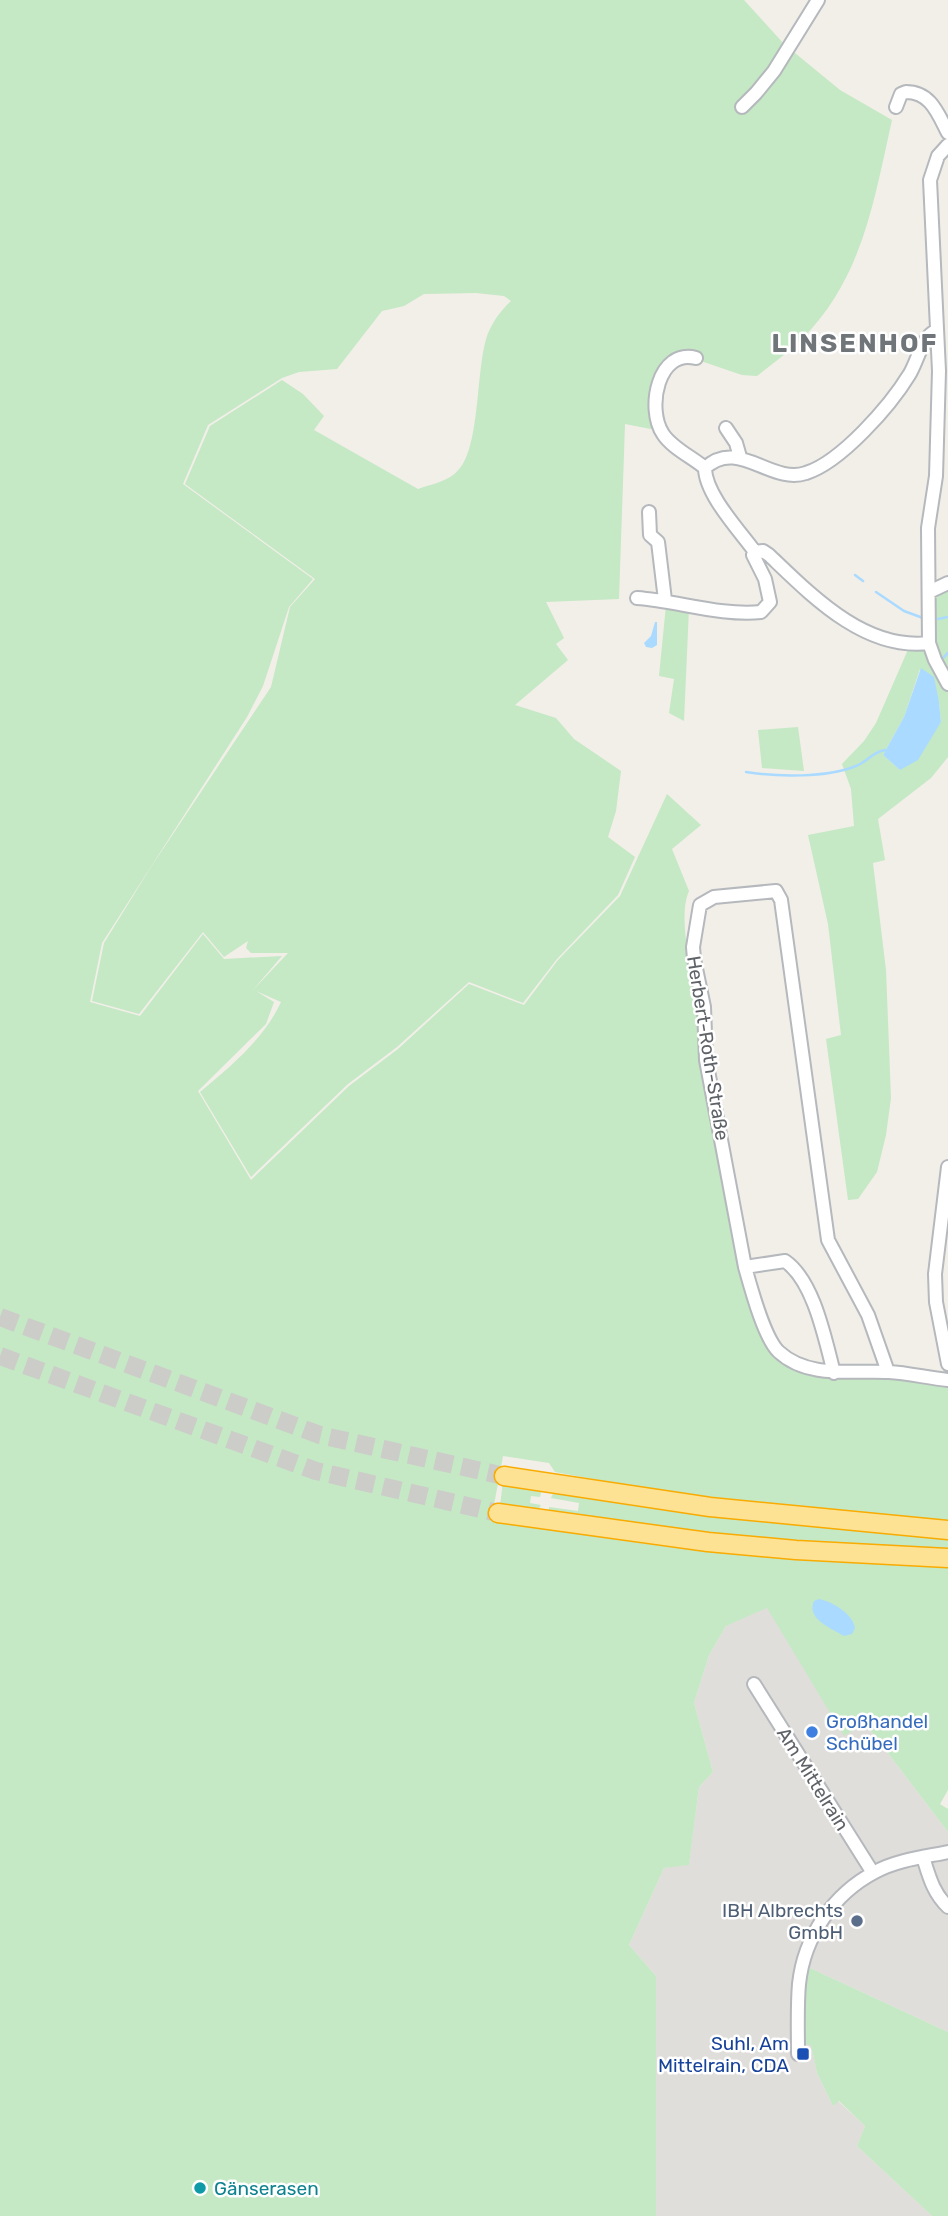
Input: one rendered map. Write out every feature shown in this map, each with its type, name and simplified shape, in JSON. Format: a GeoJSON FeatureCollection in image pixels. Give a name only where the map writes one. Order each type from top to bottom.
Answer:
{"type":"FeatureCollection","features":[{"type":"Feature","properties":{"kind":"highway"},"geometry":{"type":"LineString","coordinates":[[504,1476],[710,1507],[948,1530]]}},
{"type":"Feature","properties":{"kind":"highway"},"geometry":{"type":"LineString","coordinates":[[498,1513],[708,1542],[796,1550],[948,1558]]}},
{"type":"Feature","properties":{"kind":"street"},"geometry":{"type":"LineString","coordinates":[[742,107],[774,71],[818,0]]}},
{"type":"Feature","properties":{"kind":"street"},"geometry":{"type":"LineString","coordinates":[[896,107],[901,94],[906,92],[925,97],[934,106],[948,131]]}},
{"type":"Feature","properties":{"kind":"street"},"geometry":{"type":"LineString","coordinates":[[948,145],[938,156],[930,180],[939,371],[936,476],[928,528],[929,643],[948,684]]}},
{"type":"Feature","properties":{"kind":"street"},"geometry":{"type":"LineString","coordinates":[[637,598],[665,600],[730,612],[761,612],[770,602],[765,579],[753,555],[755,552],[705,480],[705,468],[711,462],[740,457],[790,475],[806,474],[828,461],[875,420],[910,374],[928,336],[936,331]]}},
{"type":"Feature","properties":{"kind":"street"},"geometry":{"type":"LineString","coordinates":[[696,358],[679,357],[671,362],[661,376],[656,408],[657,420],[664,435],[705,468]]}},
{"type":"Feature","properties":{"kind":"street"},"geometry":{"type":"LineString","coordinates":[[726,428],[736,443],[740,457]]}},
{"type":"Feature","properties":{"kind":"street"},"geometry":{"type":"LineString","coordinates":[[649,512],[650,534],[658,542],[665,600]]}},
{"type":"Feature","properties":{"kind":"street"},"geometry":{"type":"LineString","coordinates":[[755,552],[763,551],[769,555],[805,589],[862,630],[896,643],[929,643]]}},
{"type":"Feature","properties":{"kind":"street"},"geometry":{"type":"LineString","coordinates":[[929,592],[948,583]]}},
{"type":"Feature","properties":{"kind":"street","name":"Herbert-Roth-Straße"},"geometry":{"type":"LineString","coordinates":[[888,1372],[868,1315],[828,1240],[781,900],[776,891],[706,900],[701,905],[692,947],[704,1007],[706,1060],[746,1267],[754,1299],[777,1350],[800,1364],[834,1373],[888,1372],[948,1380]]}},
{"type":"Feature","properties":{"kind":"street"},"geometry":{"type":"LineString","coordinates":[[948,1167],[935,1274],[936,1303],[948,1364]]}},
{"type":"Feature","properties":{"kind":"street"},"geometry":{"type":"LineString","coordinates":[[746,1267],[785,1261],[799,1273],[820,1318],[834,1373]]}},
{"type":"Feature","properties":{"kind":"street","name":"Am Mittelrain"},"geometry":{"type":"LineString","coordinates":[[754,1684],[873,1873]]}},
{"type":"Feature","properties":{"kind":"street"},"geometry":{"type":"LineString","coordinates":[[798,2054],[799,1984],[809,1944],[832,1906],[873,1873],[948,1852]]}},
{"type":"Feature","properties":{"kind":"street"},"geometry":{"type":"LineString","coordinates":[[923,1857],[931,1885],[948,1907]]}},
{"type":"Feature","properties":{"kind":"shaded area"},"geometry":{"type":"Polygon","coordinates":[[[767,1607],[844,1735],[865,1723],[948,1832],[948,2032],[810,1968],[805,1982],[804,2044],[811,2044],[817,2073],[833,2106],[838,2101],[865,2126],[857,2146],[932,2216],[656,2216],[656,1976],[629,1945],[664,1868],[689,1864],[699,1787],[713,1772],[694,1703],[709,1655],[726,1626],[767,1607]]]}},
{"type":"Feature","properties":{"kind":"green space"},"geometry":{"type":"Polygon","coordinates":[[[0,0],[744,0],[784,44],[840,90],[892,120],[872,208],[853,263],[840,289],[803,338],[757,376],[742,375],[689,357],[661,376],[661,431],[625,424],[619,599],[546,602],[564,638],[556,644],[568,660],[515,705],[556,718],[574,739],[621,771],[616,811],[608,837],[635,857],[618,895],[557,959],[523,1003],[469,982],[397,1047],[348,1084],[251,1177],[200,1092],[256,1040],[281,1002],[256,991],[274,1002],[266,1024],[198,1091],[251,1180],[349,1086],[398,1049],[469,984],[524,1005],[558,960],[620,896],[667,794],[701,825],[672,849],[689,891],[685,911],[687,950],[695,983],[741,1270],[781,1360],[948,1380],[948,1522],[657,1491],[555,1472],[549,1463],[503,1456],[491,1521],[709,1551],[948,1566],[948,1790],[940,1804],[948,1809],[948,1832],[865,1723],[844,1736],[767,1608],[726,1626],[709,1655],[694,1703],[713,1772],[699,1787],[689,1865],[664,1868],[629,1945],[656,1976],[656,2216],[0,2216],[0,0]],[[476,293],[424,294],[404,306],[382,311],[337,369],[299,372],[282,378],[208,425],[183,484],[313,579],[289,607],[263,686],[247,717],[102,943],[90,1002],[140,1016],[203,934],[224,959],[282,956],[253,990],[288,953],[251,953],[246,948],[248,941],[224,957],[203,932],[139,1014],[92,1001],[104,943],[151,867],[271,687],[290,607],[315,579],[185,484],[210,426],[282,380],[303,394],[324,416],[314,430],[418,489],[445,480],[463,465],[469,449],[474,430],[484,346],[493,323],[511,301],[504,296],[476,293]]]}},
{"type":"Feature","properties":{"kind":"green space"},"geometry":{"type":"Polygon","coordinates":[[[948,590],[948,757],[931,778],[878,819],[885,860],[873,863],[886,970],[891,1098],[877,1172],[858,1199],[848,1200],[826,1039],[841,1035],[828,924],[808,835],[854,826],[851,789],[842,764],[864,741],[876,723],[910,645],[929,643],[934,599],[948,590]],[[920,669],[904,717],[883,755],[900,770],[941,722],[939,702],[920,669]]]}},
{"type":"Feature","properties":{"kind":"green space"},"geometry":{"type":"Polygon","coordinates":[[[666,605],[689,608],[684,721],[669,713],[674,679],[659,676],[666,605]]]}},
{"type":"Feature","properties":{"kind":"green space"},"geometry":{"type":"Polygon","coordinates":[[[798,727],[804,771],[762,768],[758,730],[798,727]]]}},
{"type":"Feature","properties":{"kind":"green space"},"geometry":{"type":"Polygon","coordinates":[[[503,1481],[542,1488],[540,1497],[531,1496],[530,1503],[541,1505],[537,1512],[500,1506],[503,1481]]]}},
{"type":"Feature","properties":{"kind":"green space"},"geometry":{"type":"Polygon","coordinates":[[[554,1491],[948,1535],[948,1551],[709,1535],[549,1512],[549,1507],[578,1511],[579,1503],[551,1498],[554,1491]]]}},
{"type":"Feature","properties":{"kind":"green space"},"geometry":{"type":"Polygon","coordinates":[[[810,1968],[948,2032],[948,2216],[932,2216],[857,2146],[865,2126],[839,2101],[833,2106],[817,2073],[811,2045],[803,2044],[805,1982],[810,1968]]]}},
{"type":"Feature","properties":{"kind":"water"},"geometry":{"type":"Polygon","coordinates":[[[655,622],[657,645],[646,647],[644,643],[651,636],[655,622]]]}},
{"type":"Feature","properties":{"kind":"water"},"geometry":{"type":"Polygon","coordinates":[[[921,668],[934,677],[941,722],[918,760],[900,770],[883,755],[904,717],[921,668]]]}},
{"type":"Feature","properties":{"kind":"water"},"geometry":{"type":"Polygon","coordinates":[[[819,1599],[846,1613],[855,1628],[852,1634],[844,1636],[817,1618],[812,1607],[814,1601],[819,1599]]]}},
{"type":"Feature","properties":{"kind":"waterway"},"geometry":{"type":"LineString","coordinates":[[855,575],[863,581]]}},
{"type":"Feature","properties":{"kind":"waterway"},"geometry":{"type":"LineString","coordinates":[[876,592],[904,611],[923,618]]}},
{"type":"Feature","properties":{"kind":"waterway"},"geometry":{"type":"LineString","coordinates":[[938,619],[948,617]]}},
{"type":"Feature","properties":{"kind":"waterway"},"geometry":{"type":"LineString","coordinates":[[943,658],[948,653]]}},
{"type":"Feature","properties":{"kind":"waterway"},"geometry":{"type":"LineString","coordinates":[[746,772],[772,775],[831,773],[856,766],[885,750]]}},
{"type":"Feature","properties":{"kind":"tunnel"},"geometry":{"type":"LineString","coordinates":[[0,1317],[320,1435],[504,1476]]}},
{"type":"Feature","properties":{"kind":"tunnel"},"geometry":{"type":"LineString","coordinates":[[0,1356],[316,1471],[498,1513]]}},
{"type":"Feature","properties":{"kind":"place","name":"Großhandel Schübel"},"geometry":{"type":"Point","coordinates":[812,1732]}},
{"type":"Feature","properties":{"kind":"place","name":"IBH Albrechts GmbH"},"geometry":{"type":"Point","coordinates":[857,1921]}},
{"type":"Feature","properties":{"kind":"place","name":"Suhl, Am Mittelrain, CDA"},"geometry":{"type":"Point","coordinates":[803,2054]}},
{"type":"Feature","properties":{"kind":"place","name":"Gänserasen"},"geometry":{"type":"Point","coordinates":[200,2188]}},
{"type":"Feature","properties":{"kind":"district","name":"LINSENHOF"},"geometry":{"type":"Point","coordinates":[855,343]}}]}
